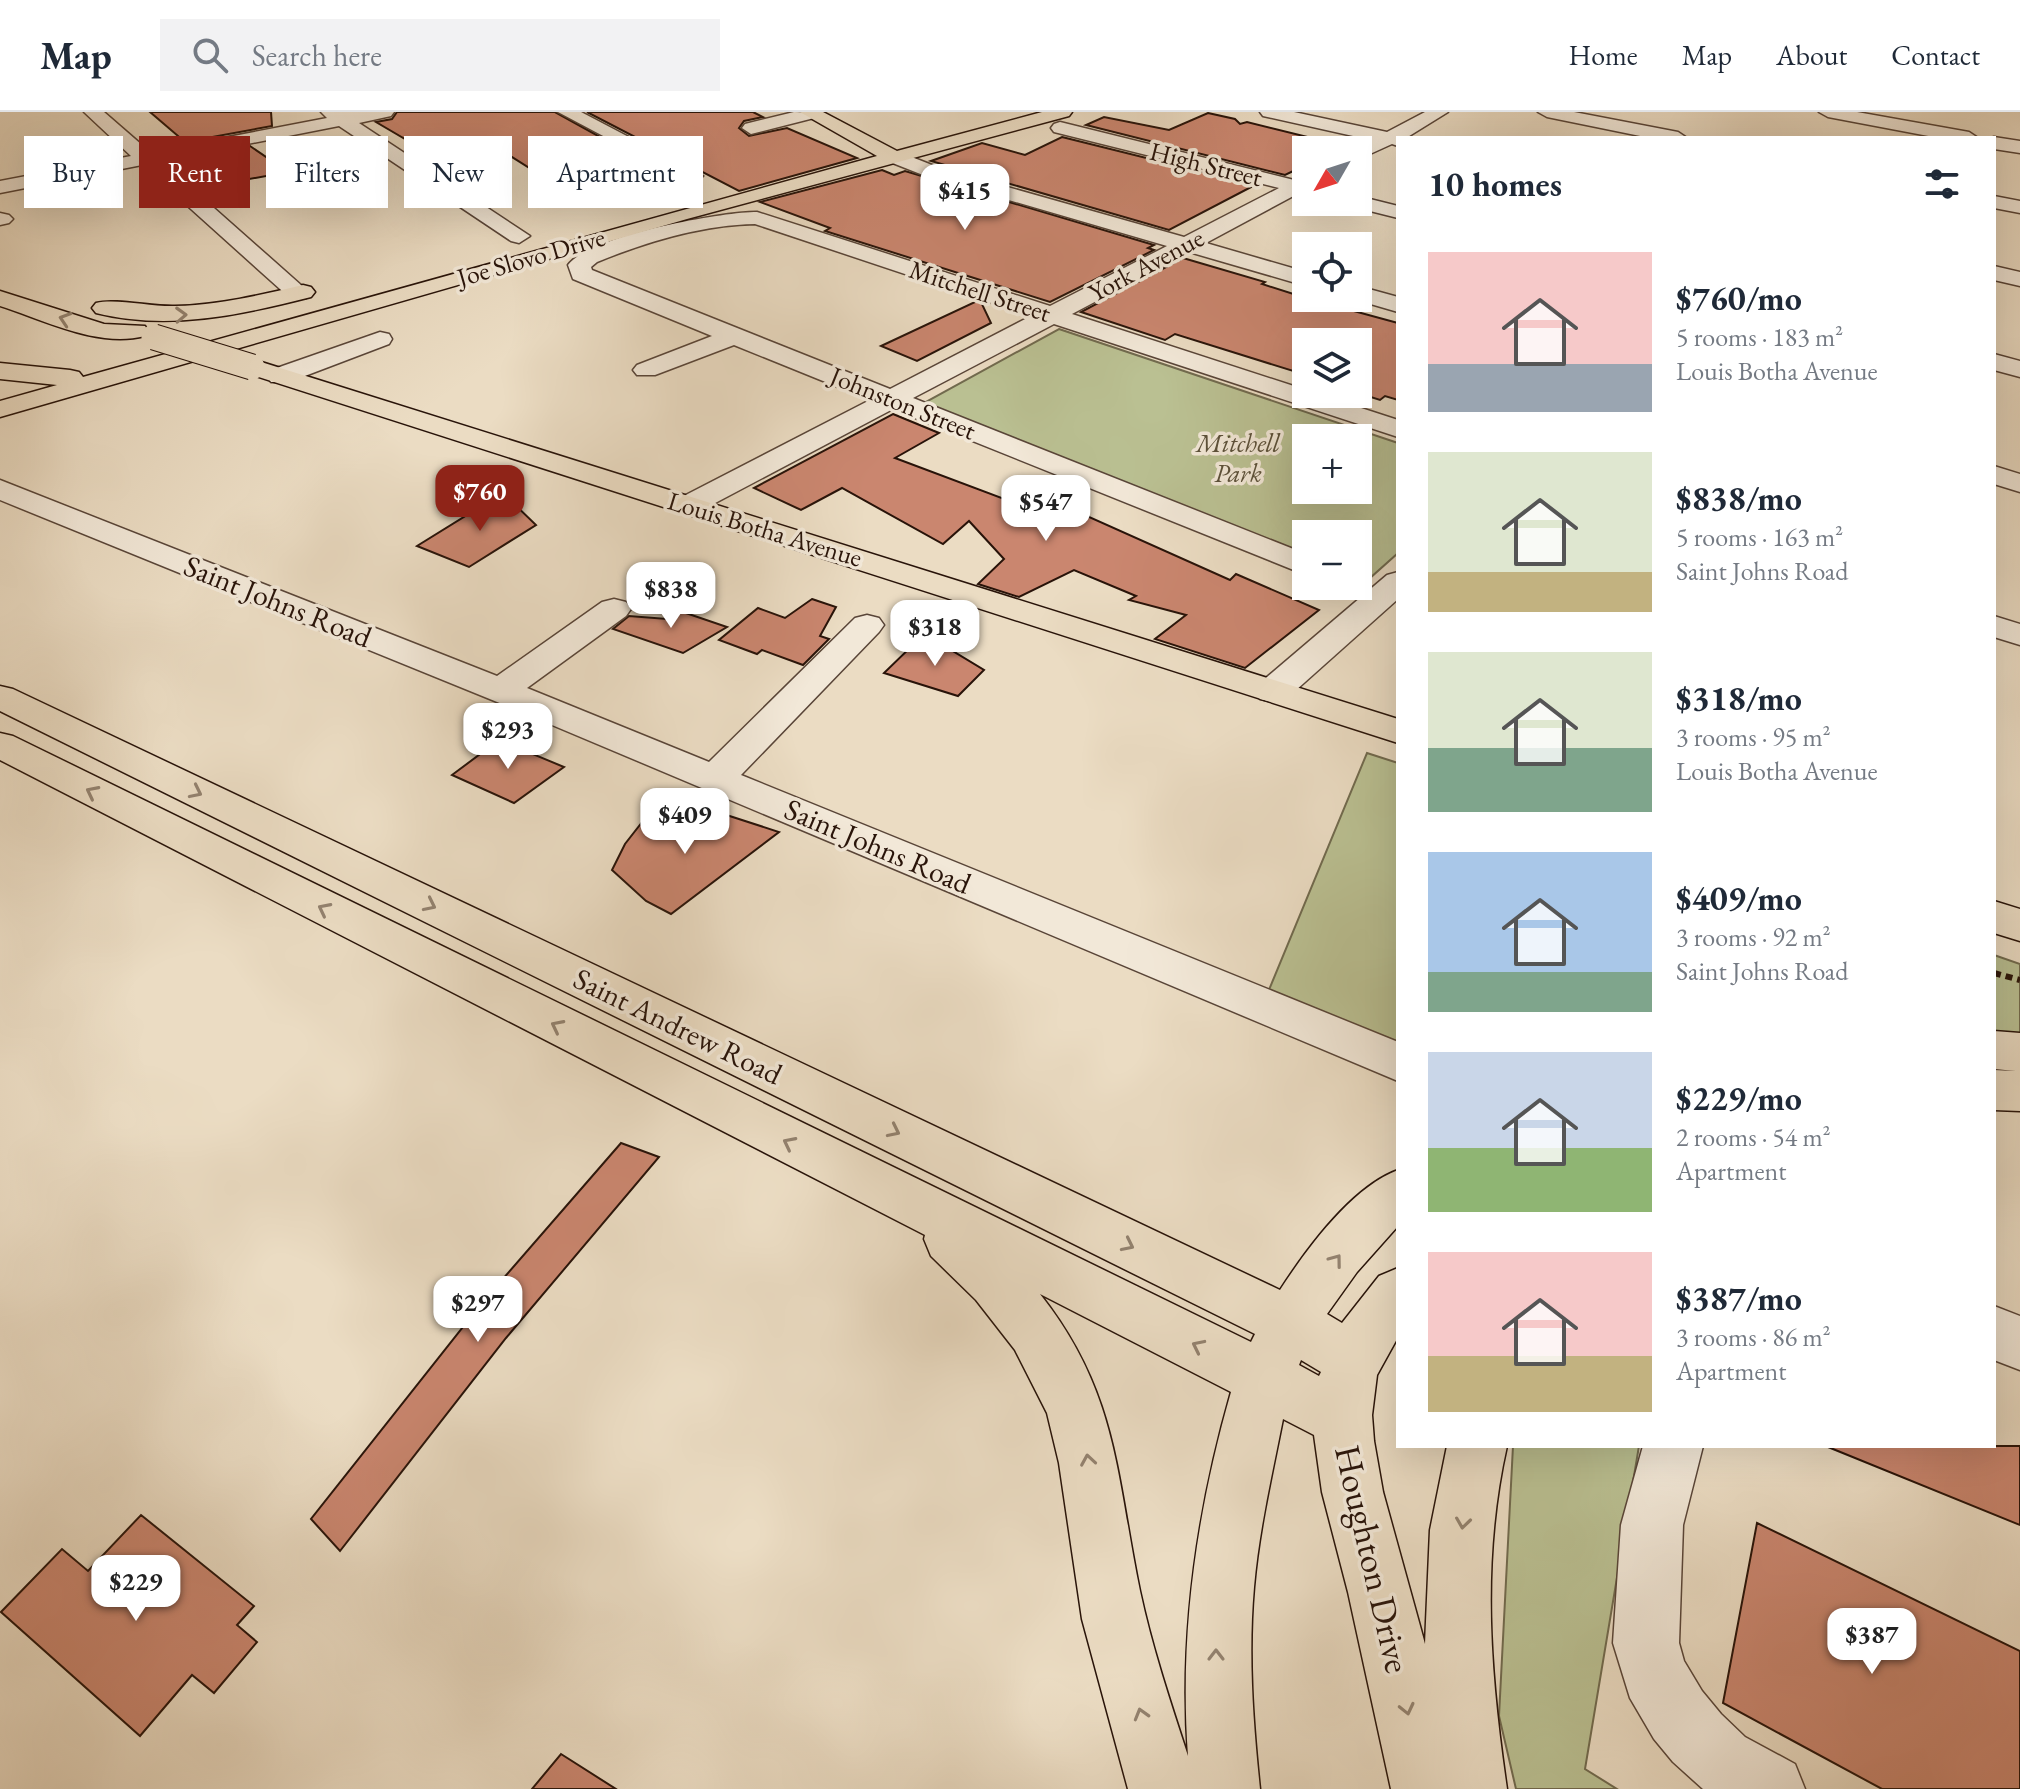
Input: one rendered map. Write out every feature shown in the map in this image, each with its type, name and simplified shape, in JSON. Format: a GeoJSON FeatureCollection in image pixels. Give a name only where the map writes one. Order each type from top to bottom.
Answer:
{"type":"FeatureCollection","features":[{"type":"Feature","properties":{"kind":"main road","name":"Joe Slovo Drive"},"geometry":{"type":"LineString","coordinates":[[0,409],[1016,112]]}},
{"type":"Feature","properties":{"kind":"main road"},"geometry":{"type":"LineString","coordinates":[[810,113],[886,152]]}},
{"type":"Feature","properties":{"kind":"main road","name":"Joe Slovo Drive"},"geometry":{"type":"LineString","coordinates":[[0,392],[719,191],[886,152],[1062,120]]}},
{"type":"Feature","properties":{"kind":"main road"},"geometry":{"type":"LineString","coordinates":[[489,244],[692,192],[719,191]]}},
{"type":"Feature","properties":{"kind":"main road"},"geometry":{"type":"LineString","coordinates":[[298,293],[327,285]]}},
{"type":"Feature","properties":{"kind":"main road","name":"Louis Botha Avenue"},"geometry":{"type":"LineString","coordinates":[[143,333],[130,320],[97,305],[146,315],[192,315],[298,293]]}},
{"type":"Feature","properties":{"kind":"main road","name":"Louis Botha Avenue"},"geometry":{"type":"LineString","coordinates":[[0,298],[102,331],[143,333],[1396,730]]}},
{"type":"Feature","properties":{"kind":"main road"},"geometry":{"type":"LineString","coordinates":[[0,371],[101,379]]}},
{"type":"Feature","properties":{"kind":"main road","name":"Saint Andrew Road"},"geometry":{"type":"LineString","coordinates":[[0,697],[1290,1323],[1348,1389]]}},
{"type":"Feature","properties":{"kind":"main road","name":"Saint Andrew Road"},"geometry":{"type":"LineString","coordinates":[[0,745],[1264,1379],[1348,1389]]}},
{"type":"Feature","properties":{"kind":"main road"},"geometry":{"type":"LineString","coordinates":[[1996,918],[2020,925]]}},
{"type":"Feature","properties":{"kind":"main road"},"geometry":{"type":"LineString","coordinates":[[858,1178],[938,1228],[989,1273],[1025,1316],[1061,1377],[1085,1442],[1109,1593],[1163,1789]]}},
{"type":"Feature","properties":{"kind":"main road"},"geometry":{"type":"LineString","coordinates":[[1225,1789],[1218,1707],[1218,1603],[1227,1532],[1264,1379],[1290,1323],[1335,1259],[1396,1195]]}},
{"type":"Feature","properties":{"kind":"main road"},"geometry":{"type":"LineString","coordinates":[[1348,1389],[1376,1320],[1396,1296]]}},
{"type":"Feature","properties":{"kind":"main road","name":"Houghton Drive"},"geometry":{"type":"LineString","coordinates":[[1348,1389],[1347,1467],[1426,1789]]}},
{"type":"Feature","properties":{"kind":"main road"},"geometry":{"type":"LineString","coordinates":[[1472,1789],[1458,1651],[1460,1541],[1477,1448]]}},
{"type":"Feature","properties":{"kind":"street"},"geometry":{"type":"LineString","coordinates":[[93,112],[139,154]]}},
{"type":"Feature","properties":{"kind":"street"},"geometry":{"type":"LineString","coordinates":[[247,136],[336,116],[385,112]]}},
{"type":"Feature","properties":{"kind":"street"},"geometry":{"type":"LineString","coordinates":[[567,112],[614,136]]}},
{"type":"Feature","properties":{"kind":"street"},"geometry":{"type":"LineString","coordinates":[[1269,112],[1394,139]]}},
{"type":"Feature","properties":{"kind":"street"},"geometry":{"type":"LineString","coordinates":[[1399,136],[1439,112]]}},
{"type":"Feature","properties":{"kind":"street"},"geometry":{"type":"LineString","coordinates":[[1547,112],[1668,136]]}},
{"type":"Feature","properties":{"kind":"street"},"geometry":{"type":"LineString","coordinates":[[1828,112],[1906,119],[1962,136]]}},
{"type":"Feature","properties":{"kind":"street"},"geometry":{"type":"LineString","coordinates":[[751,128],[810,113]]}},
{"type":"Feature","properties":{"kind":"street"},"geometry":{"type":"LineString","coordinates":[[336,116],[519,236]]}},
{"type":"Feature","properties":{"kind":"street"},"geometry":{"type":"LineString","coordinates":[[1886,136],[1906,119]]}},
{"type":"Feature","properties":{"kind":"street","name":"High Street"},"geometry":{"type":"LineString","coordinates":[[1062,120],[1292,183]]}},
{"type":"Feature","properties":{"kind":"street"},"geometry":{"type":"LineString","coordinates":[[1372,149],[1394,139]]}},
{"type":"Feature","properties":{"kind":"street"},"geometry":{"type":"LineString","coordinates":[[1996,143],[2020,147]]}},
{"type":"Feature","properties":{"kind":"street"},"geometry":{"type":"LineString","coordinates":[[886,152],[930,171],[1292,275]]}},
{"type":"Feature","properties":{"kind":"street"},"geometry":{"type":"LineString","coordinates":[[0,187],[139,160]]}},
{"type":"Feature","properties":{"kind":"street","name":"York Avenue"},"geometry":{"type":"LineString","coordinates":[[689,505],[1185,244],[1292,191]]}},
{"type":"Feature","properties":{"kind":"street"},"geometry":{"type":"LineString","coordinates":[[1996,202],[2020,207]]}},
{"type":"Feature","properties":{"kind":"street"},"geometry":{"type":"LineString","coordinates":[[1372,206],[1396,212]]}},
{"type":"Feature","properties":{"kind":"street"},"geometry":{"type":"LineString","coordinates":[[200,208],[298,293]]}},
{"type":"Feature","properties":{"kind":"street","name":"Mitchell Street"},"geometry":{"type":"LineString","coordinates":[[589,278],[581,274],[579,265],[589,257],[711,221],[752,217],[1396,428]]}},
{"type":"Feature","properties":{"kind":"street"},"geometry":{"type":"LineString","coordinates":[[1996,273],[2020,279]]}},
{"type":"Feature","properties":{"kind":"street","name":"Johnston Street"},"geometry":{"type":"LineString","coordinates":[[589,278],[1292,559]]}},
{"type":"Feature","properties":{"kind":"street"},"geometry":{"type":"LineString","coordinates":[[1372,297],[1396,304]]}},
{"type":"Feature","properties":{"kind":"street"},"geometry":{"type":"LineString","coordinates":[[646,370],[734,336]]}},
{"type":"Feature","properties":{"kind":"street"},"geometry":{"type":"LineString","coordinates":[[280,376],[380,339]]}},
{"type":"Feature","properties":{"kind":"street"},"geometry":{"type":"LineString","coordinates":[[1996,363],[2020,369]]}},
{"type":"Feature","properties":{"kind":"street"},"geometry":{"type":"LineString","coordinates":[[1996,476],[2020,483]]}},
{"type":"Feature","properties":{"kind":"street","name":"Saint Johns Road"},"geometry":{"type":"LineString","coordinates":[[0,489],[500,690],[1396,1061]]}},
{"type":"Feature","properties":{"kind":"street"},"geometry":{"type":"LineString","coordinates":[[1273,691],[1379,588]]}},
{"type":"Feature","properties":{"kind":"street"},"geometry":{"type":"LineString","coordinates":[[500,690],[614,609]]}},
{"type":"Feature","properties":{"kind":"street"},"geometry":{"type":"LineString","coordinates":[[715,779],[867,625]]}},
{"type":"Feature","properties":{"kind":"street"},"geometry":{"type":"LineString","coordinates":[[1996,627],[2020,635]]}},
{"type":"Feature","properties":{"kind":"street"},"geometry":{"type":"LineString","coordinates":[[1996,1334],[2020,1343]]}},
{"type":"Feature","properties":{"kind":"street"},"geometry":{"type":"LineString","coordinates":[[1672,1448],[1652,1525],[1646,1643],[1654,1674],[1678,1715],[1697,1738],[1721,1761],[1770,1789]]}},
{"type":"Feature","properties":{"kind":"path"},"geometry":{"type":"LineString","coordinates":[[1996,974],[2020,980]]}},
{"type":"Feature","properties":{"kind":"green space","name":"Mitchell Park"},"geometry":{"type":"Polygon","coordinates":[[[1059,329],[1342,424],[1292,424],[1292,504],[1372,504],[1372,434],[1396,442],[1396,555],[1372,576],[1372,520],[1292,520],[1292,549],[922,404],[1059,329]]]}},
{"type":"Feature","properties":{"kind":"green space"},"geometry":{"type":"Polygon","coordinates":[[[1367,753],[1396,762],[1396,1043],[1266,997],[1367,753]]]}},
{"type":"Feature","properties":{"kind":"green space"},"geometry":{"type":"Polygon","coordinates":[[[1996,956],[2020,964],[2020,1044],[1996,1042],[1996,956]]]}},
{"type":"Feature","properties":{"kind":"green space"},"geometry":{"type":"Polygon","coordinates":[[[1513,1448],[1639,1448],[1585,1769],[1617,1789],[1516,1789],[1499,1716],[1513,1448]]]}},
{"type":"Feature","properties":{"kind":"building"},"geometry":{"type":"Polygon","coordinates":[[[150,112],[271,112],[272,126],[218,136],[178,136],[150,112]]]}},
{"type":"Feature","properties":{"kind":"building"},"geometry":{"type":"Polygon","coordinates":[[[397,112],[555,112],[598,136],[528,136],[528,167],[512,157],[512,136],[404,136],[404,138],[376,122],[392,119],[397,112]]]}},
{"type":"Feature","properties":{"kind":"building"},"geometry":{"type":"Polygon","coordinates":[[[587,112],[753,112],[763,117],[744,121],[739,128],[749,136],[787,128],[857,158],[739,191],[703,172],[703,136],[633,136],[587,112]]]}},
{"type":"Feature","properties":{"kind":"building"},"geometry":{"type":"Polygon","coordinates":[[[1208,113],[1235,119],[1240,124],[1247,122],[1304,136],[1292,136],[1292,172],[1285,175],[1086,125],[1104,117],[1169,130],[1208,113]]]}},
{"type":"Feature","properties":{"kind":"building"},"geometry":{"type":"Polygon","coordinates":[[[1062,137],[1255,185],[1169,230],[931,161],[982,143],[1025,155],[1062,137]]]}},
{"type":"Feature","properties":{"kind":"building"},"geometry":{"type":"Polygon","coordinates":[[[250,146],[266,157],[266,176],[250,179],[250,146]]]}},
{"type":"Feature","properties":{"kind":"building"},"geometry":{"type":"Polygon","coordinates":[[[882,170],[894,175],[905,171],[1154,245],[1148,248],[1154,250],[1050,302],[825,231],[830,228],[760,202],[882,170]]]}},
{"type":"Feature","properties":{"kind":"building"},"geometry":{"type":"Polygon","coordinates":[[[1183,258],[1265,282],[1262,284],[1292,294],[1292,312],[1358,312],[1396,322],[1396,399],[1385,396],[1380,400],[1372,397],[1372,328],[1292,328],[1292,371],[1175,334],[1165,340],[1081,312],[1183,258]]]}},
{"type":"Feature","properties":{"kind":"building"},"geometry":{"type":"Polygon","coordinates":[[[977,301],[981,302],[991,323],[917,361],[881,346],[977,301]]]}},
{"type":"Feature","properties":{"kind":"building"},"geometry":{"type":"Polygon","coordinates":[[[893,414],[939,433],[895,458],[1012,502],[1031,491],[1230,580],[1236,574],[1319,610],[1245,668],[1155,639],[1186,615],[1129,600],[1136,596],[1074,570],[1019,597],[978,584],[1004,559],[969,521],[943,544],[842,488],[801,510],[754,488],[893,414]]]}},
{"type":"Feature","properties":{"kind":"building"},"geometry":{"type":"Polygon","coordinates":[[[508,498],[536,525],[469,567],[417,546],[488,502],[496,505],[508,498]]]}},
{"type":"Feature","properties":{"kind":"building"},"geometry":{"type":"Polygon","coordinates":[[[812,599],[836,607],[820,636],[829,639],[803,665],[762,650],[757,654],[719,640],[758,608],[785,618],[812,599]]]}},
{"type":"Feature","properties":{"kind":"building"},"geometry":{"type":"Polygon","coordinates":[[[677,610],[727,627],[683,653],[613,629],[629,616],[667,619],[677,610]]]}},
{"type":"Feature","properties":{"kind":"building"},"geometry":{"type":"Polygon","coordinates":[[[918,640],[946,647],[984,670],[958,696],[884,673],[918,640]]]}},
{"type":"Feature","properties":{"kind":"building"},"geometry":{"type":"Polygon","coordinates":[[[499,740],[564,767],[514,803],[452,775],[499,740]]]}},
{"type":"Feature","properties":{"kind":"building"},"geometry":{"type":"Polygon","coordinates":[[[711,810],[779,832],[671,914],[646,901],[612,870],[625,844],[650,812],[678,826],[711,810]]]}},
{"type":"Feature","properties":{"kind":"building"},"geometry":{"type":"Polygon","coordinates":[[[621,1143],[659,1157],[506,1338],[340,1551],[311,1519],[482,1303],[621,1143]]]}},
{"type":"Feature","properties":{"kind":"building"},"geometry":{"type":"Polygon","coordinates":[[[2020,1446],[2020,1525],[1830,1448],[2020,1446]]]}},
{"type":"Feature","properties":{"kind":"building"},"geometry":{"type":"Polygon","coordinates":[[[141,1515],[254,1606],[237,1625],[257,1642],[214,1693],[192,1675],[140,1736],[1,1612],[62,1549],[88,1571],[141,1515]]]}},
{"type":"Feature","properties":{"kind":"building"},"geometry":{"type":"Polygon","coordinates":[[[1757,1523],[2020,1651],[2020,1789],[1882,1789],[1723,1703],[1757,1523]]]}},
{"type":"Feature","properties":{"kind":"building"},"geometry":{"type":"Polygon","coordinates":[[[561,1754],[616,1789],[532,1789],[561,1754]]]}}]}
